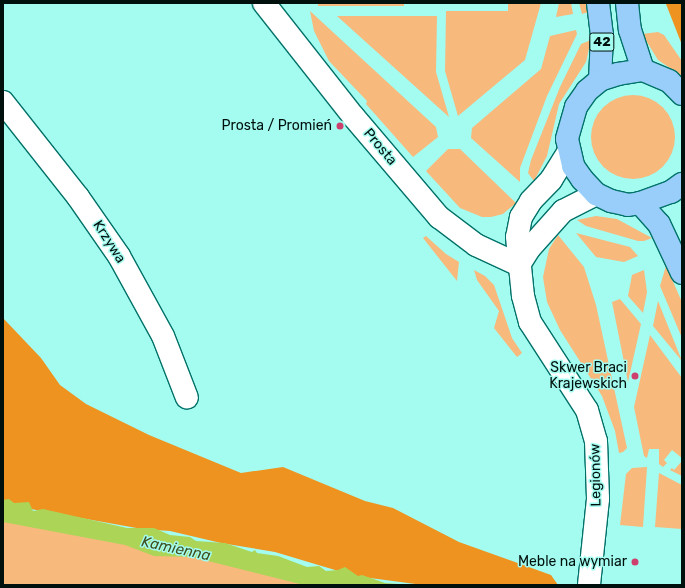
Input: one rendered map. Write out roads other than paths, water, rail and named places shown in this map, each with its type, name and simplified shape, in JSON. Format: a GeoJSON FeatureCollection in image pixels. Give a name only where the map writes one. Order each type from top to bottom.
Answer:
{"type":"FeatureCollection","features":[{"type":"Feature","properties":{"kind":"main road","name":"42"},"geometry":{"type":"LineString","coordinates":[[598,3],[602,35],[600,80]]}},
{"type":"Feature","properties":{"kind":"main road","name":"42"},"geometry":{"type":"LineString","coordinates":[[627,3],[630,30],[643,70]]}},
{"type":"Feature","properties":{"kind":"main road"},"geometry":{"type":"LineString","coordinates":[[682,94],[669,81],[643,70],[618,74],[600,80],[587,91],[576,107],[567,139],[573,166],[582,179],[596,194],[610,201],[628,205],[640,203],[671,192],[682,184]]}},
{"type":"Feature","properties":{"kind":"main road"},"geometry":{"type":"LineString","coordinates":[[640,203],[659,224],[682,273]]}},
{"type":"Feature","properties":{"kind":"street","name":"Prosta"},"geometry":{"type":"LineString","coordinates":[[264,3],[353,116],[439,216],[476,245],[519,265]]}},
{"type":"Feature","properties":{"kind":"street","name":"Krzywa"},"geometry":{"type":"LineString","coordinates":[[3,102],[78,197],[118,256],[162,336],[187,398]]}},
{"type":"Feature","properties":{"kind":"street","name":"Legionów"},"geometry":{"type":"LineString","coordinates":[[569,151],[551,180],[531,201],[521,217],[517,237],[523,296],[530,322],[587,410],[596,441],[598,499],[589,581]]}},
{"type":"Feature","properties":{"kind":"street"},"geometry":{"type":"LineString","coordinates":[[519,265],[534,243],[563,211],[596,194]]}},
{"type":"Feature","properties":{"kind":"water","name":"Kamienna"},"geometry":{"type":"Polygon","coordinates":[[[9,499],[14,503],[29,502],[33,511],[43,509],[127,528],[154,528],[170,535],[190,537],[196,541],[225,543],[252,552],[255,550],[257,553],[278,556],[307,567],[319,566],[326,571],[338,570],[345,567],[358,576],[362,575],[385,583],[412,585],[304,585],[192,557],[154,556],[125,545],[3,522],[3,500],[9,499]]]}},
{"type":"Feature","properties":{"kind":"place","name":"Prosta / Promień"},"geometry":{"type":"Point","coordinates":[340,126]}},
{"type":"Feature","properties":{"kind":"place","name":"Skwer Braci Krajewskich"},"geometry":{"type":"Point","coordinates":[635,376]}},
{"type":"Feature","properties":{"kind":"place","name":"Meble na wymiar"},"geometry":{"type":"Point","coordinates":[635,562]}}]}
